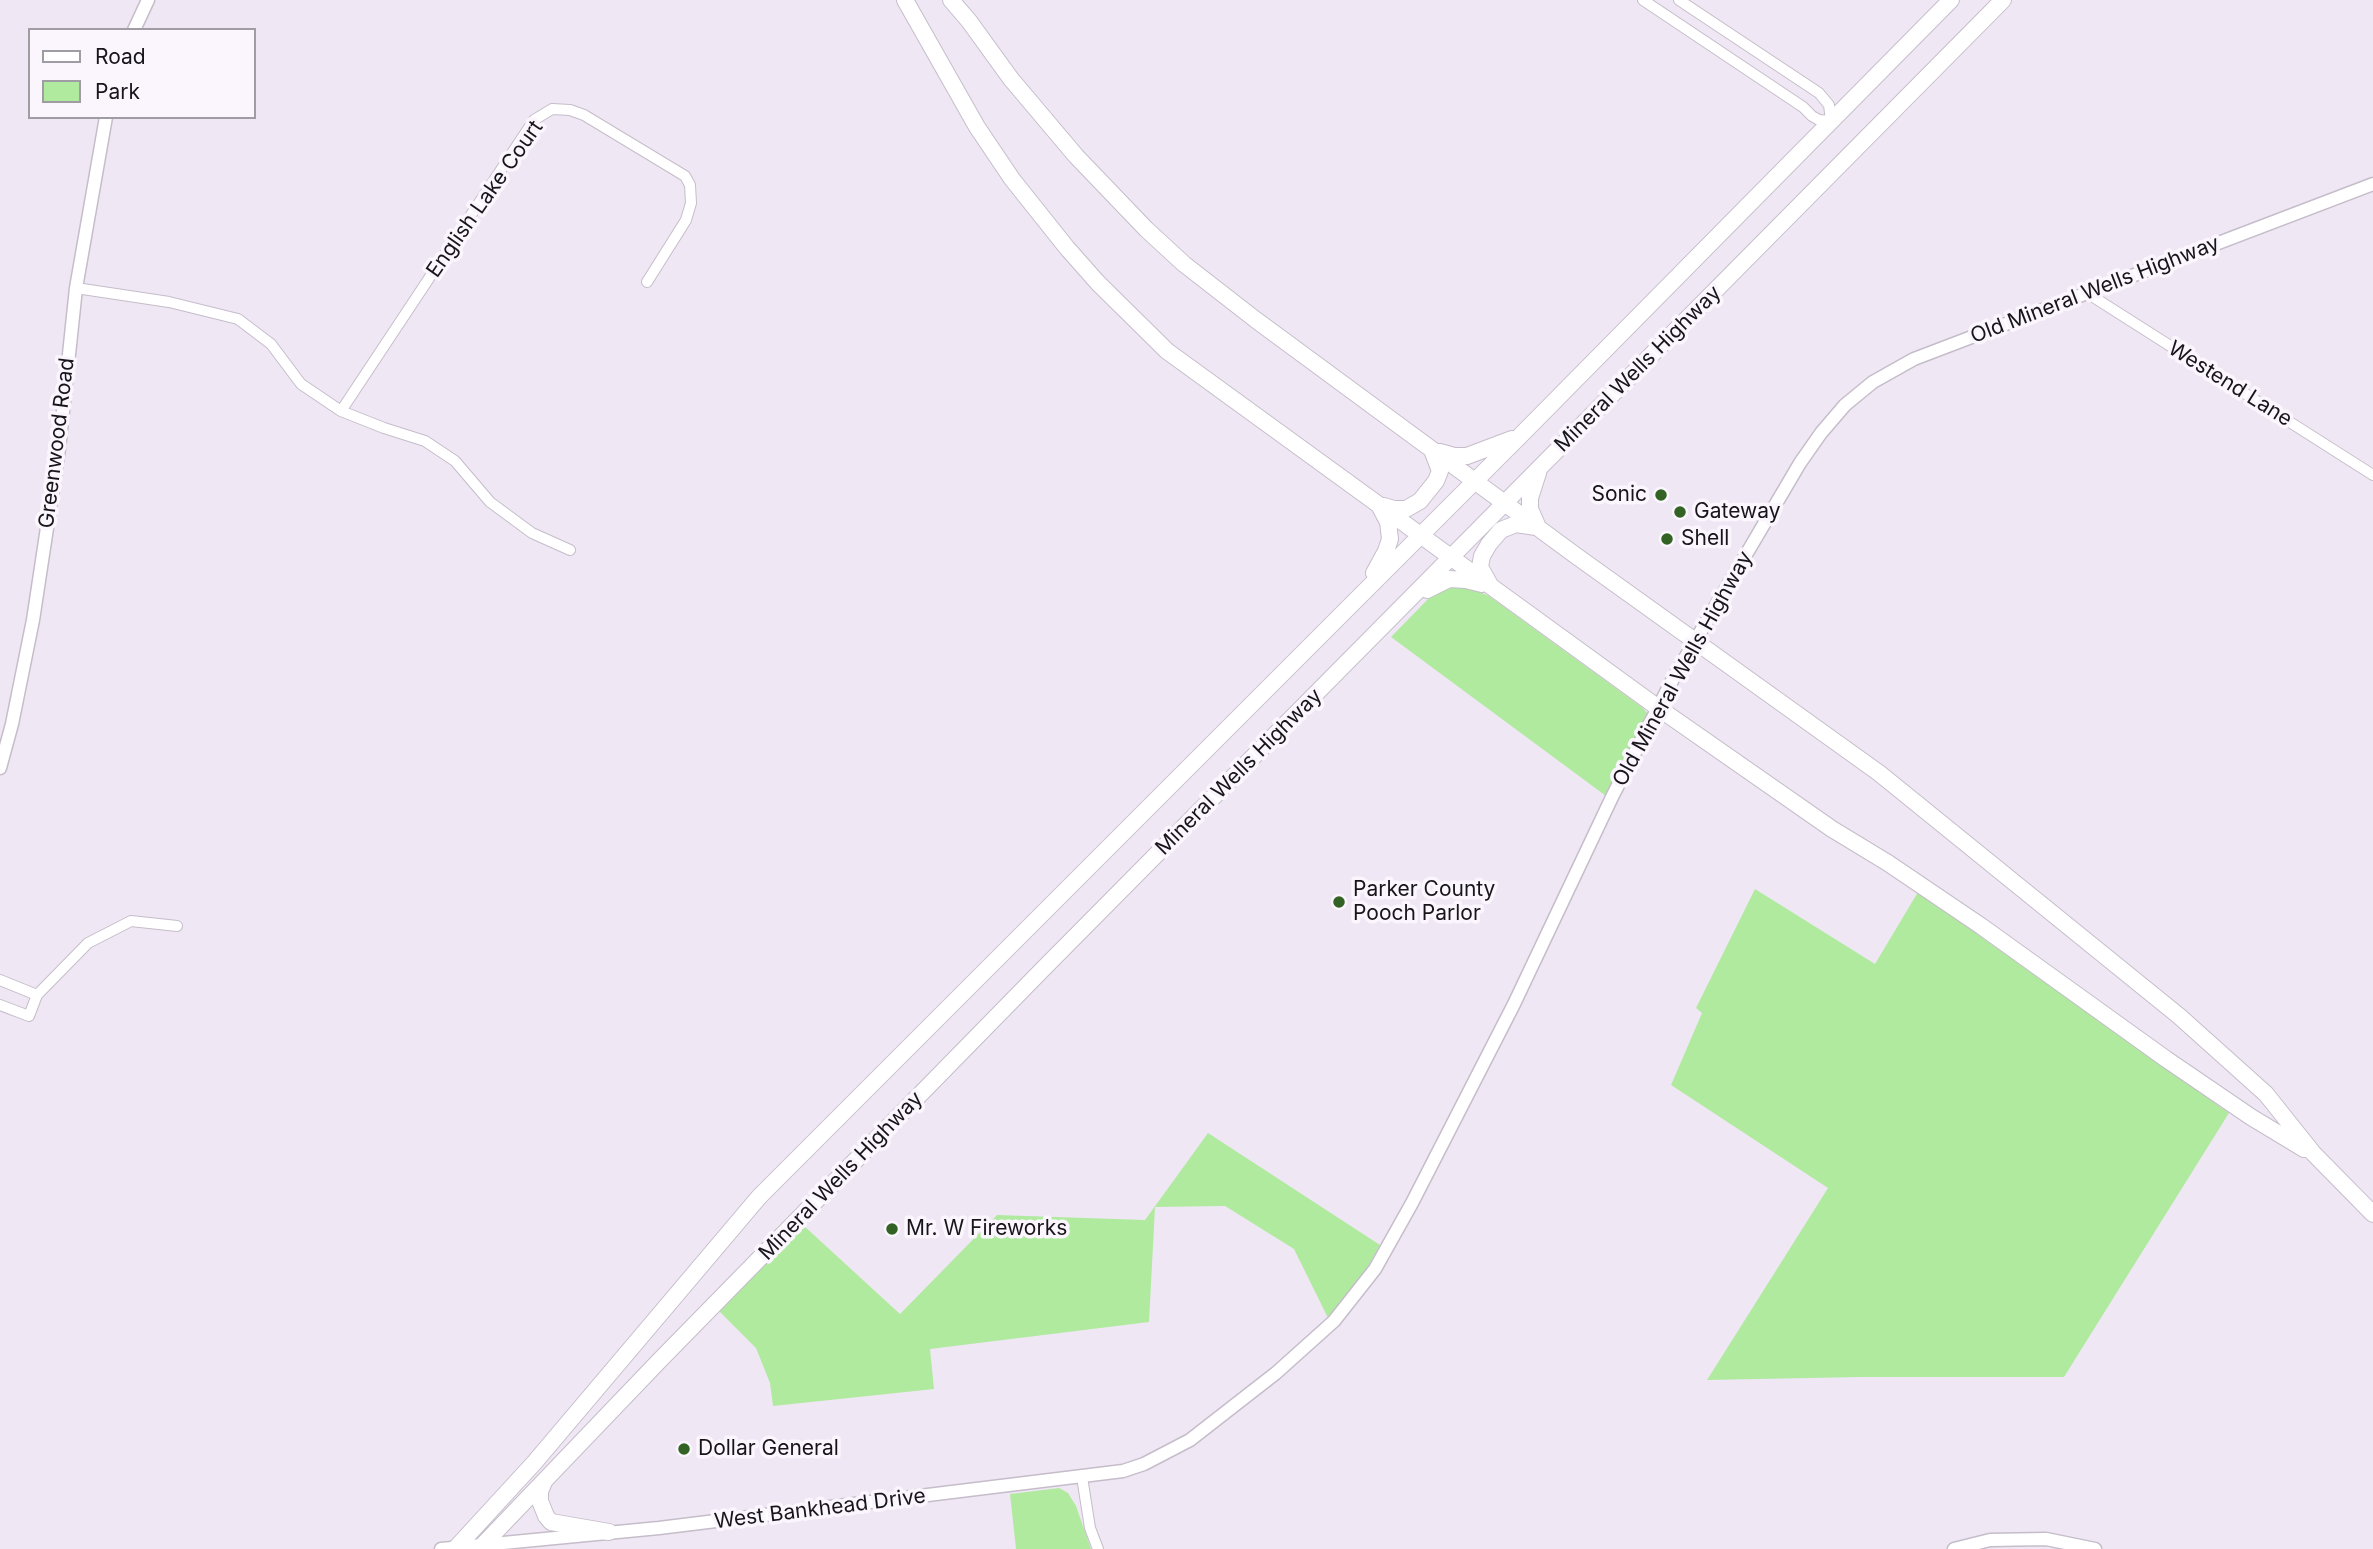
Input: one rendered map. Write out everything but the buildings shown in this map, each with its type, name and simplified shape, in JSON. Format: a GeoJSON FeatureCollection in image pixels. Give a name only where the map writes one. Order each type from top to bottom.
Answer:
{"type":"FeatureCollection","features":[{"type":"Feature","properties":{"kind":"main road"},"geometry":{"type":"LineString","coordinates":[[905,0],[976,127],[1012,179],[1098,283],[1167,351],[1657,707],[1832,829],[1981,926],[2251,1118],[2312,1153]]}},
{"type":"Feature","properties":{"kind":"main road"},"geometry":{"type":"LineString","coordinates":[[951,0],[1076,156],[1146,229],[1184,264],[1431,449],[1879,773],[2179,1016],[2266,1094],[2312,1153],[2373,1214]]}},
{"type":"Feature","properties":{"kind":"main road","name":"Mineral Wells Highway"},"geometry":{"type":"LineString","coordinates":[[451,1549],[534,1463],[759,1197],[1520,436],[1951,0]]}},
{"type":"Feature","properties":{"kind":"main road","name":"Mineral Wells Highway"},"geometry":{"type":"LineString","coordinates":[[481,1547],[1042,970],[2003,0]]}},
{"type":"Feature","properties":{"kind":"main road"},"geometry":{"type":"LineString","coordinates":[[1431,449],[1454,456],[1467,456],[1520,436]]}},
{"type":"Feature","properties":{"kind":"main road"},"geometry":{"type":"LineString","coordinates":[[1378,505],[1406,509],[1420,501],[1436,481],[1440,471],[1431,449]]}},
{"type":"Feature","properties":{"kind":"main road"},"geometry":{"type":"LineString","coordinates":[[1538,527],[1530,498],[1540,468]]}},
{"type":"Feature","properties":{"kind":"main road"},"geometry":{"type":"LineString","coordinates":[[1360,594],[1387,551],[1390,539],[1388,522],[1378,505]]}},
{"type":"Feature","properties":{"kind":"main road"},"geometry":{"type":"LineString","coordinates":[[1491,587],[1480,567],[1482,556],[1489,544],[1501,530],[1516,524],[1538,527]]}},
{"type":"Feature","properties":{"kind":"main road"},"geometry":{"type":"LineString","coordinates":[[1405,605],[1449,579],[1466,579],[1491,587]]}},
{"type":"Feature","properties":{"kind":"main road"},"geometry":{"type":"LineString","coordinates":[[545,1481],[540,1491],[540,1501],[551,1522],[609,1532]]}},
{"type":"Feature","properties":{"kind":"street"},"geometry":{"type":"LineString","coordinates":[[135,28],[148,0]]}},
{"type":"Feature","properties":{"kind":"street"},"geometry":{"type":"LineString","coordinates":[[1643,0],[1803,107],[1812,116],[1831,121],[1829,105],[1819,93],[1679,0]]}},
{"type":"Feature","properties":{"kind":"street"},"geometry":{"type":"LineString","coordinates":[[1720,52],[1728,33]]}},
{"type":"Feature","properties":{"kind":"street","name":"English Lake Court"},"geometry":{"type":"LineString","coordinates":[[341,411],[534,120],[552,109],[570,110],[584,115],[685,176],[690,185],[691,203],[686,220],[647,282]]}},
{"type":"Feature","properties":{"kind":"street","name":"Greenwood Road"},"geometry":{"type":"LineString","coordinates":[[0,768],[12,724],[33,620],[59,449],[76,288],[106,119]]}},
{"type":"Feature","properties":{"kind":"street","name":"Old Mineral Wells Highway"},"geometry":{"type":"LineString","coordinates":[[1191,1440],[1276,1373],[1334,1321],[1374,1269],[1412,1203],[1514,1004],[1657,707],[1800,463],[1845,405],[1873,382],[1914,359],[2373,184]]}},
{"type":"Feature","properties":{"kind":"street"},"geometry":{"type":"LineString","coordinates":[[76,288],[169,302],[238,319],[271,344],[301,384],[341,411],[425,440],[455,461],[490,502],[532,534],[570,550]]}},
{"type":"Feature","properties":{"kind":"street","name":"Westend Lane"},"geometry":{"type":"LineString","coordinates":[[2087,293],[2373,475]]}},
{"type":"Feature","properties":{"kind":"street"},"geometry":{"type":"LineString","coordinates":[[0,1005],[29,1016],[37,995],[88,943],[131,921],[177,926]]}},
{"type":"Feature","properties":{"kind":"street"},"geometry":{"type":"LineString","coordinates":[[0,981],[37,995]]}},
{"type":"Feature","properties":{"kind":"street","name":"West Bankhead Drive"},"geometry":{"type":"LineString","coordinates":[[451,1549],[672,1527],[1123,1471],[1144,1464],[1191,1440]]}},
{"type":"Feature","properties":{"kind":"street"},"geometry":{"type":"LineString","coordinates":[[1082,1476],[1090,1528],[1098,1549]]}},
{"type":"Feature","properties":{"kind":"street"},"geometry":{"type":"LineString","coordinates":[[1954,1549],[1990,1540],[2046,1539],[2095,1549]]}},
{"type":"Feature","properties":{"kind":"green space"},"geometry":{"type":"Polygon","coordinates":[[[1466,586],[1489,596],[1647,713],[1646,720],[1606,796],[1391,637],[1429,598],[1447,588],[1466,586]]]}},
{"type":"Feature","properties":{"kind":"green space"},"geometry":{"type":"Polygon","coordinates":[[[1755,889],[1875,964],[1918,892],[2229,1113],[2064,1377],[1707,1380],[1828,1188],[1671,1085],[1702,1013],[1696,1008],[1755,889]]]}},
{"type":"Feature","properties":{"kind":"green space"},"geometry":{"type":"Polygon","coordinates":[[[1208,1133],[1380,1245],[1363,1275],[1329,1320],[1294,1249],[1225,1206],[1155,1207],[1149,1322],[930,1349],[934,1389],[773,1406],[770,1383],[756,1348],[719,1311],[803,1225],[900,1314],[997,1215],[1145,1220],[1208,1133]]]}},
{"type":"Feature","properties":{"kind":"green space"},"geometry":{"type":"Polygon","coordinates":[[[1059,1488],[1068,1493],[1076,1506],[1091,1549],[1016,1549],[1010,1494],[1059,1488]]]}},
{"type":"Feature","properties":{"kind":"place","name":"Sonic"},"geometry":{"type":"Point","coordinates":[1661,495]}},
{"type":"Feature","properties":{"kind":"place","name":"Gateway"},"geometry":{"type":"Point","coordinates":[1680,512]}},
{"type":"Feature","properties":{"kind":"place","name":"Shell"},"geometry":{"type":"Point","coordinates":[1667,539]}},
{"type":"Feature","properties":{"kind":"place","name":"Parker County Pooch Parlor"},"geometry":{"type":"Point","coordinates":[1339,902]}},
{"type":"Feature","properties":{"kind":"place","name":"Mr. W Fireworks"},"geometry":{"type":"Point","coordinates":[892,1229]}},
{"type":"Feature","properties":{"kind":"place","name":"Dollar General"},"geometry":{"type":"Point","coordinates":[684,1449]}}]}
